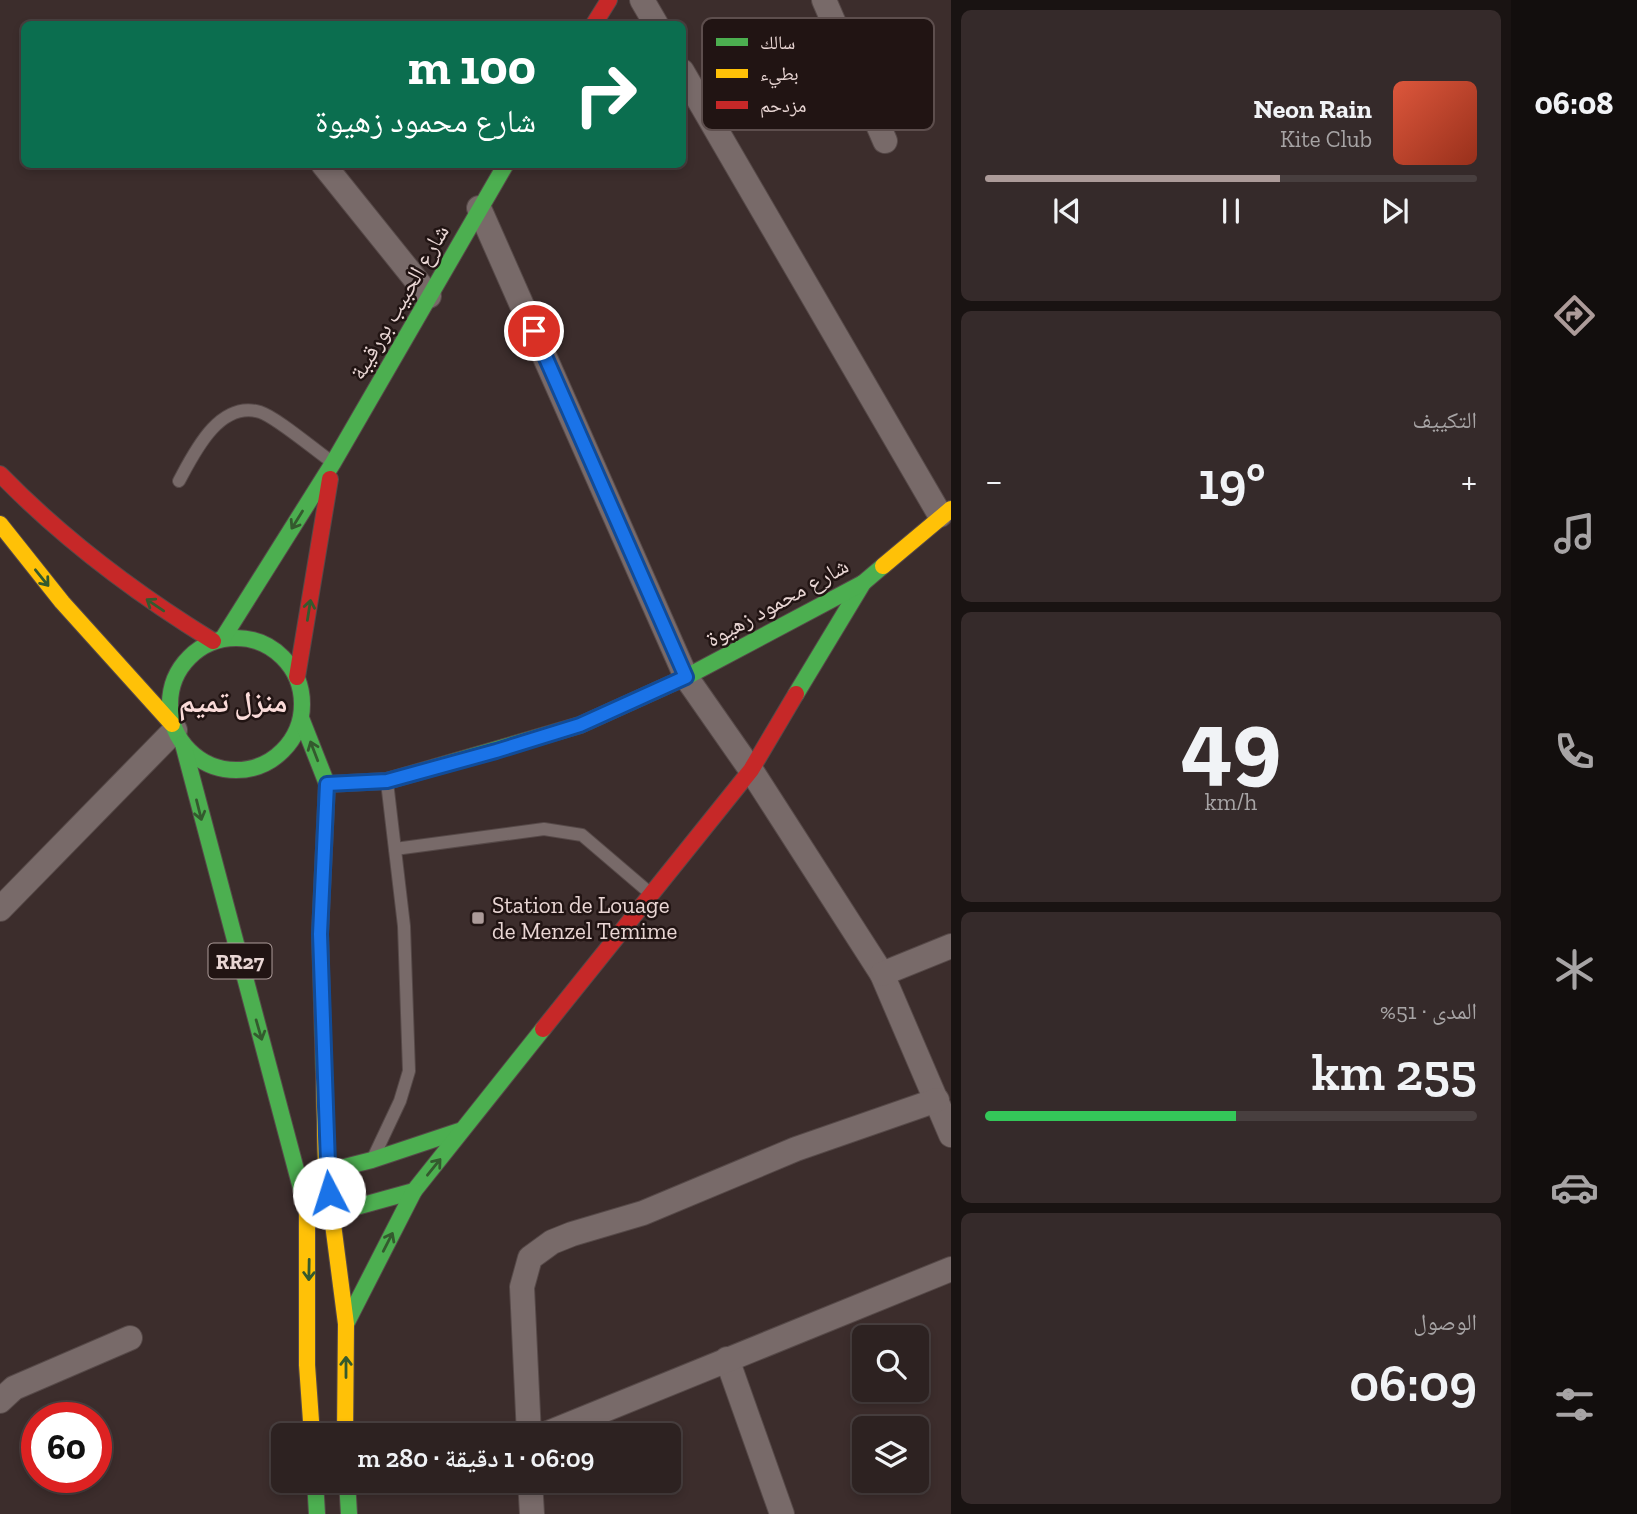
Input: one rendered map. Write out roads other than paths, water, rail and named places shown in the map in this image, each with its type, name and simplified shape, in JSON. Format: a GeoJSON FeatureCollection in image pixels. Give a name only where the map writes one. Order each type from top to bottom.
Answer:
{"type":"FeatureCollection","features":[{"type":"Feature","properties":{"kind":"main road"},"geometry":{"type":"LineString","coordinates":[[596,21],[609,0]]}},
{"type":"Feature","properties":{"kind":"main road","name":"شارع الحبيب بورقيبة"},"geometry":{"type":"LineString","coordinates":[[218,639],[333,463],[504,168]]}},
{"type":"Feature","properties":{"kind":"main road","name":"شارع الحبيب بورقيبة"},"geometry":{"type":"LineString","coordinates":[[297,677],[333,463]]}},
{"type":"Feature","properties":{"kind":"main road"},"geometry":{"type":"LineString","coordinates":[[0,474],[89,557],[139,594],[218,639],[238,637],[267,644],[285,658],[297,677],[303,704],[301,718],[327,784],[320,934],[326,1170],[346,1324],[345,1423]]}},
{"type":"Feature","properties":{"kind":"main road","name":"شارع محمود زهيوة"},"geometry":{"type":"LineString","coordinates":[[327,784],[387,781],[580,725],[686,677],[863,583],[946,512]]}},
{"type":"Feature","properties":{"kind":"main road","name":"RR27"},"geometry":{"type":"LineString","coordinates":[[0,524],[62,602],[199,759],[218,768],[250,768],[279,755],[293,738],[301,718]]}},
{"type":"Feature","properties":{"kind":"main road"},"geometry":{"type":"LineString","coordinates":[[346,1324],[414,1191],[459,1131],[751,770],[863,583]]}},
{"type":"Feature","properties":{"kind":"main road","name":"RR27"},"geometry":{"type":"LineString","coordinates":[[218,639],[195,651],[181,666],[172,684],[169,704],[301,1178],[309,1220],[307,1366],[311,1423]]}},
{"type":"Feature","properties":{"kind":"main road"},"geometry":{"type":"LineString","coordinates":[[301,1178],[372,1160],[459,1131]]}},
{"type":"Feature","properties":{"kind":"main road"},"geometry":{"type":"LineString","coordinates":[[309,1220],[332,1216],[414,1191]]}},
{"type":"Feature","properties":{"kind":"main road"},"geometry":{"type":"LineString","coordinates":[[316,1493],[317,1514]]}},
{"type":"Feature","properties":{"kind":"main road"},"geometry":{"type":"LineString","coordinates":[[348,1493],[349,1514]]}},
{"type":"Feature","properties":{"kind":"street"},"geometry":{"type":"LineString","coordinates":[[642,0],[654,21]]}},
{"type":"Feature","properties":{"kind":"street"},"geometry":{"type":"LineString","coordinates":[[824,0],[832,18]]}},
{"type":"Feature","properties":{"kind":"street"},"geometry":{"type":"LineString","coordinates":[[686,78],[702,104]]}},
{"type":"Feature","properties":{"kind":"street"},"geometry":{"type":"LineString","coordinates":[[717,130],[946,512]]}},
{"type":"Feature","properties":{"kind":"street"},"geometry":{"type":"LineString","coordinates":[[880,130],[885,141]]}},
{"type":"Feature","properties":{"kind":"street"},"geometry":{"type":"LineString","coordinates":[[326,168],[429,296]]}},
{"type":"Feature","properties":{"kind":"street"},"geometry":{"type":"LineString","coordinates":[[479,208],[686,677],[751,770],[882,974],[951,1135]]}},
{"type":"Feature","properties":{"kind":"street"},"geometry":{"type":"LineString","coordinates":[[0,909],[177,733]]}},
{"type":"Feature","properties":{"kind":"street"},"geometry":{"type":"LineString","coordinates":[[882,974],[951,946]]}},
{"type":"Feature","properties":{"kind":"street"},"geometry":{"type":"LineString","coordinates":[[528,1423],[522,1287],[530,1258],[552,1242],[572,1234],[643,1213],[796,1149],[937,1100]]}},
{"type":"Feature","properties":{"kind":"street"},"geometry":{"type":"LineString","coordinates":[[572,1423],[951,1269]]}},
{"type":"Feature","properties":{"kind":"street"},"geometry":{"type":"LineString","coordinates":[[0,1401],[13,1388],[130,1338]]}},
{"type":"Feature","properties":{"kind":"street"},"geometry":{"type":"LineString","coordinates":[[727,1359],[782,1514]]}},
{"type":"Feature","properties":{"kind":"street"},"geometry":{"type":"LineString","coordinates":[[531,1493],[532,1514]]}},
{"type":"Feature","properties":{"kind":"lane"},"geometry":{"type":"LineString","coordinates":[[179,481],[204,435],[238,412],[260,412],[333,463]]}},
{"type":"Feature","properties":{"kind":"lane"},"geometry":{"type":"LineString","coordinates":[[372,1160],[400,1101],[409,1071],[404,926],[387,781]]}},
{"type":"Feature","properties":{"kind":"lane"},"geometry":{"type":"LineString","coordinates":[[395,849],[544,829],[582,835],[652,895]]}},
{"type":"Feature","properties":{"kind":"place","name":"Station de Louage de Menzel Temime"},"geometry":{"type":"Point","coordinates":[478,918]}},
{"type":"Feature","properties":{"kind":"district","name":"منزل تميم"},"geometry":{"type":"Point","coordinates":[233,702]}}]}
